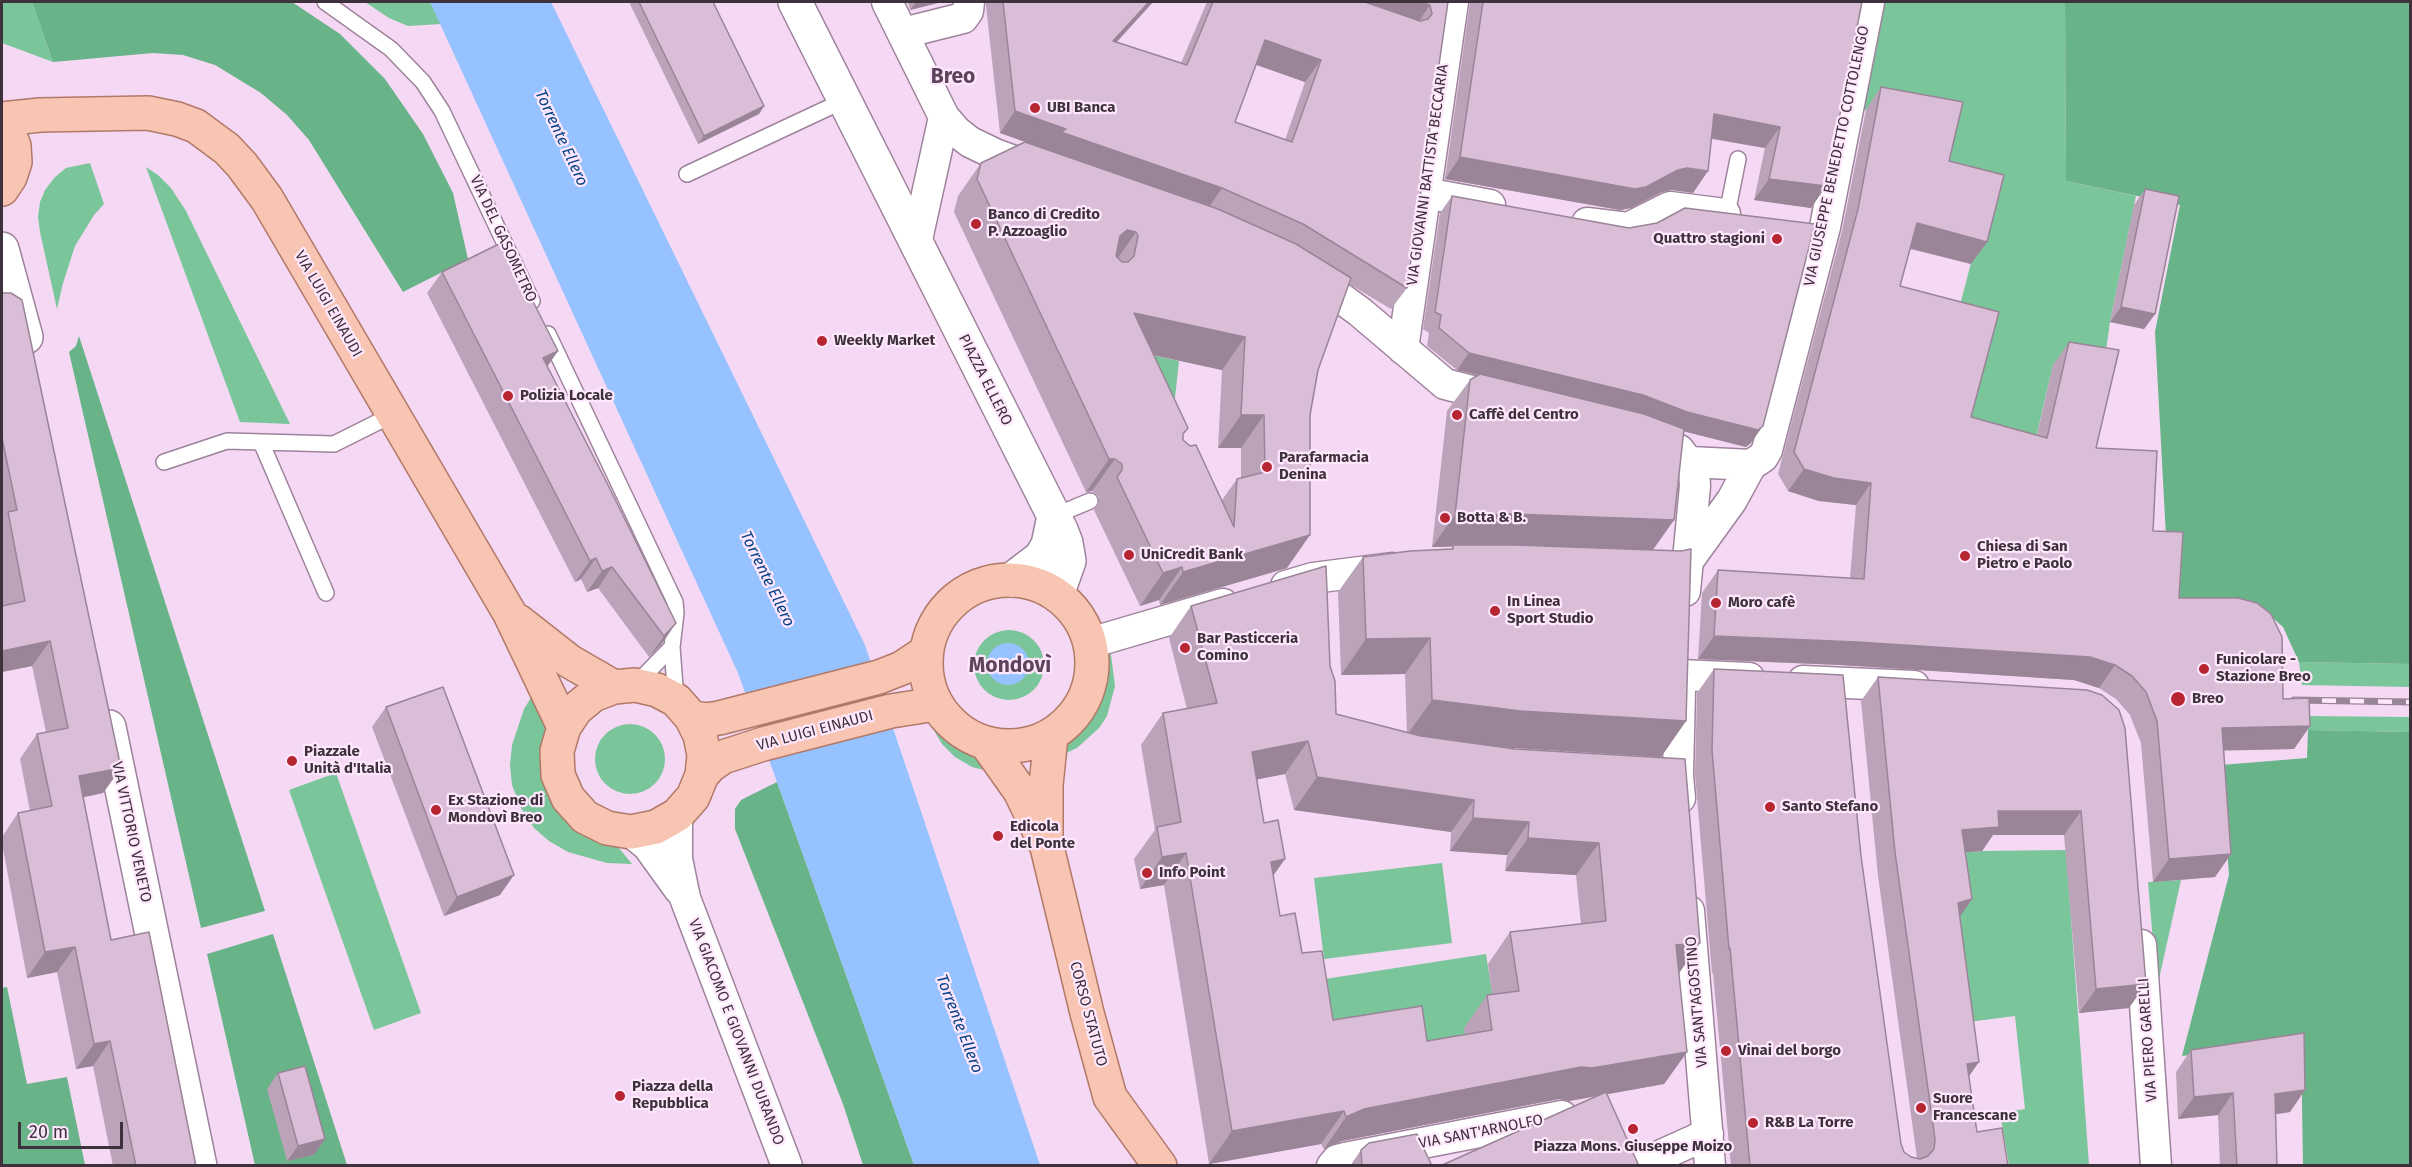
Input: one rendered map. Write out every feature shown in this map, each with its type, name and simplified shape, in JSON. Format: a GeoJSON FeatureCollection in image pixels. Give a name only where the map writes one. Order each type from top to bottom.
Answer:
{"type":"FeatureCollection","features":[{"type":"Feature","properties":{"kind":"main road","name":"VIA LUIGI EINAUDI"},"geometry":{"type":"LineString","coordinates":[[2,119],[148,113],[196,126],[227,149],[242,165],[267,199],[510,614],[564,727]]}},
{"type":"Feature","properties":{"kind":"main road","name":"VIA LUIGI EINAUDI"},"geometry":{"type":"LineString","coordinates":[[8,176],[34,130],[45,122],[63,115]]}},
{"type":"Feature","properties":{"kind":"main road"},"geometry":{"type":"LineString","coordinates":[[2,124],[8,131],[14,146],[8,176]]}},
{"type":"Feature","properties":{"kind":"main road"},"geometry":{"type":"LineString","coordinates":[[1011,580],[1035,584],[1057,595],[1074,610],[1085,628],[1090,643],[1092,675],[1085,699],[1071,720],[1051,736],[1026,745],[1000,747],[975,740],[953,725],[936,704],[929,688],[926,652],[934,628],[954,602],[967,591],[990,582],[1011,580]]}},
{"type":"Feature","properties":{"kind":"main road","name":"VIA LUIGI EINAUDI"},"geometry":{"type":"LineString","coordinates":[[510,614],[569,661],[625,686],[657,690],[684,709],[705,720],[879,677],[902,668],[926,652]]}},
{"type":"Feature","properties":{"kind":"main road","name":"VIA LUIGI EINAUDI"},"geometry":{"type":"LineString","coordinates":[[625,686],[593,695],[576,709],[564,727],[557,751],[558,775],[568,798],[585,817],[607,828],[631,832],[656,827],[677,815],[693,797],[702,775],[704,755],[700,735],[684,709]]}},
{"type":"Feature","properties":{"kind":"main road","name":"VIA LUIGI EINAUDI"},"geometry":{"type":"LineString","coordinates":[[702,775],[723,757],[763,744],[891,711],[936,704]]}},
{"type":"Feature","properties":{"kind":"main road","name":"CORSO STATUTO"},"geometry":{"type":"LineString","coordinates":[[1047,847],[1046,784],[1051,736]]}},
{"type":"Feature","properties":{"kind":"main road","name":"CORSO STATUTO"},"geometry":{"type":"LineString","coordinates":[[986,743],[1020,791],[1047,847],[1110,1097],[1160,1166]]}},
{"type":"Feature","properties":{"kind":"street","name":"PIAZZA ELLERO"},"geometry":{"type":"LineString","coordinates":[[795,2],[1066,543],[1069,561],[1057,595]]}},
{"type":"Feature","properties":{"kind":"street"},"geometry":{"type":"LineString","coordinates":[[887,2],[944,117],[962,136],[982,149],[1062,178]]}},
{"type":"Feature","properties":{"kind":"street"},"geometry":{"type":"LineString","coordinates":[[903,33],[963,18],[968,11],[969,2]]}},
{"type":"Feature","properties":{"kind":"street","name":"VIA GIOVANNI BATTISTA BECCARIA"},"geometry":{"type":"LineString","coordinates":[[1403,349],[1453,2]]}},
{"type":"Feature","properties":{"kind":"street","name":"VIA GIUSEPPE BENEDETTO COTTOLENGO"},"geometry":{"type":"LineString","coordinates":[[1686,574],[1759,457],[1869,2]]}},
{"type":"Feature","properties":{"kind":"street"},"geometry":{"type":"LineString","coordinates":[[916,244],[944,117]]}},
{"type":"Feature","properties":{"kind":"street"},"geometry":{"type":"LineString","coordinates":[[1425,193],[1513,209]]}},
{"type":"Feature","properties":{"kind":"street"},"geometry":{"type":"LineString","coordinates":[[1559,217],[1620,228],[1637,225],[1670,207],[1738,215]]}},
{"type":"Feature","properties":{"kind":"street"},"geometry":{"type":"LineString","coordinates":[[2,249],[7,276],[33,365]]}},
{"type":"Feature","properties":{"kind":"street"},"geometry":{"type":"LineString","coordinates":[[1281,262],[1334,293],[1449,386],[1528,405]]}},
{"type":"Feature","properties":{"kind":"street"},"geometry":{"type":"LineString","coordinates":[[1621,428],[1681,454],[1759,457]]}},
{"type":"Feature","properties":{"kind":"street"},"geometry":{"type":"LineString","coordinates":[[1681,454],[1694,470],[1695,486],[1683,620]]}},
{"type":"Feature","properties":{"kind":"street"},"geometry":{"type":"LineString","coordinates":[[1011,580],[1041,557],[1048,545],[1054,516]]}},
{"type":"Feature","properties":{"kind":"street"},"geometry":{"type":"LineString","coordinates":[[1090,643],[1313,578],[1424,564]]}},
{"type":"Feature","properties":{"kind":"street"},"geometry":{"type":"LineString","coordinates":[[1657,569],[1686,574]]}},
{"type":"Feature","properties":{"kind":"street"},"geometry":{"type":"LineString","coordinates":[[1682,822],[1664,774],[1680,664],[1843,694],[1938,688]]}},
{"type":"Feature","properties":{"kind":"street","name":"VIA VITTORIO VENETO"},"geometry":{"type":"LineString","coordinates":[[104,701],[200,1166]]}},
{"type":"Feature","properties":{"kind":"street","name":"VIA GIACOMO E GIOVANNI DURANDO"},"geometry":{"type":"LineString","coordinates":[[677,815],[677,859],[685,898],[787,1166]]}},
{"type":"Feature","properties":{"kind":"street","name":"VIA GIACOMO E GIOVANNI DURANDO"},"geometry":{"type":"LineString","coordinates":[[631,832],[648,846],[663,864],[685,898]]}},
{"type":"Feature","properties":{"kind":"street","name":"VIA SANT'AGOSTINO"},"geometry":{"type":"LineString","coordinates":[[1687,880],[1710,1166]]}},
{"type":"Feature","properties":{"kind":"street","name":"VIA PIERO GARELLI"},"geometry":{"type":"LineString","coordinates":[[2139,912],[2156,1166]]}},
{"type":"Feature","properties":{"kind":"street","name":"VIA SANT'ARNOLFO"},"geometry":{"type":"LineString","coordinates":[[1332,1166],[1337,1160],[1345,1158],[1562,1116]]}},
{"type":"Feature","properties":{"kind":"street"},"geometry":{"type":"LineString","coordinates":[[1603,1126],[1613,1150],[1619,1157],[1635,1163],[1644,1163],[1708,1134]]}},
{"type":"Feature","properties":{"kind":"lane","name":"VIA DEL GASOMETRO"},"geometry":{"type":"LineString","coordinates":[[325,2],[391,49],[411,68],[442,111],[675,602],[672,647],[684,709]]}},
{"type":"Feature","properties":{"kind":"lane"},"geometry":{"type":"LineString","coordinates":[[687,174],[844,100]]}},
{"type":"Feature","properties":{"kind":"lane"},"geometry":{"type":"LineString","coordinates":[[1738,159],[1738,215]]}},
{"type":"Feature","properties":{"kind":"lane"},"geometry":{"type":"LineString","coordinates":[[164,462],[227,441],[334,444],[392,415]]}},
{"type":"Feature","properties":{"kind":"lane"},"geometry":{"type":"LineString","coordinates":[[261,442],[326,593]]}},
{"type":"Feature","properties":{"kind":"lane"},"geometry":{"type":"LineString","coordinates":[[1054,516],[1090,501]]}},
{"type":"Feature","properties":{"kind":"lane"},"geometry":{"type":"LineString","coordinates":[[625,686],[672,647]]}},
{"type":"Feature","properties":{"kind":"green space"},"geometry":{"type":"Polygon","coordinates":[[[2,2],[32,2],[53,62],[2,43],[2,2]]]}},
{"type":"Feature","properties":{"kind":"green space"},"geometry":{"type":"Polygon","coordinates":[[[32,2],[292,2],[340,34],[385,79],[423,134],[453,193],[468,259],[403,292],[309,140],[287,115],[261,93],[215,65],[183,55],[153,53],[53,62],[32,2]]]}},
{"type":"Feature","properties":{"kind":"green space"},"geometry":{"type":"Polygon","coordinates":[[[365,2],[430,2],[441,24],[408,26],[389,18],[365,2]]]}},
{"type":"Feature","properties":{"kind":"green space"},"geometry":{"type":"Polygon","coordinates":[[[1880,2],[2065,2],[2066,181],[2136,196],[2110,322],[2103,372],[2053,365],[2036,438],[1955,440],[1954,328],[1988,198],[1874,111],[1859,109],[1880,2]]]}},
{"type":"Feature","properties":{"kind":"green space"},"geometry":{"type":"Polygon","coordinates":[[[2065,2],[2410,2],[2410,664],[2299,662],[2283,627],[2264,610],[2164,607],[2167,555],[2155,332],[2180,205],[2066,181],[2065,2]]]}},
{"type":"Feature","properties":{"kind":"green space"},"geometry":{"type":"Polygon","coordinates":[[[90,163],[104,204],[94,215],[75,246],[57,309],[40,232],[38,217],[40,202],[45,190],[66,168],[90,163]]]}},
{"type":"Feature","properties":{"kind":"green space"},"geometry":{"type":"Polygon","coordinates":[[[146,167],[171,188],[186,211],[290,424],[240,422],[146,167]]]}},
{"type":"Feature","properties":{"kind":"green space"},"geometry":{"type":"Polygon","coordinates":[[[79,336],[265,911],[201,928],[69,352],[76,346],[79,336]]]}},
{"type":"Feature","properties":{"kind":"green space"},"geometry":{"type":"Polygon","coordinates":[[[1138,352],[1179,361],[1175,398],[1133,393],[1138,352]]]}},
{"type":"Feature","properties":{"kind":"green space"},"geometry":{"type":"Polygon","coordinates":[[[1002,630],[1016,630],[1029,636],[1038,645],[1044,658],[1042,678],[1034,690],[1016,700],[1002,700],[989,694],[980,685],[974,672],[974,658],[980,645],[989,636],[1002,630]]]}},
{"type":"Feature","properties":{"kind":"green space"},"geometry":{"type":"Polygon","coordinates":[[[1110,647],[1115,686],[1107,716],[1099,728],[1077,748],[1062,755],[1064,736],[1088,707],[1095,690],[1099,663],[1110,647]]]}},
{"type":"Feature","properties":{"kind":"green space"},"geometry":{"type":"Polygon","coordinates":[[[2299,662],[2410,664],[2410,687],[2302,685],[2299,662]]]}},
{"type":"Feature","properties":{"kind":"green space"},"geometry":{"type":"Polygon","coordinates":[[[532,696],[548,730],[545,743],[632,864],[607,863],[568,852],[549,841],[534,828],[521,808],[512,785],[510,765],[512,745],[524,709],[532,696]]]}},
{"type":"Feature","properties":{"kind":"green space"},"geometry":{"type":"Polygon","coordinates":[[[2306,716],[2410,717],[2410,732],[2308,730],[2306,716]]]}},
{"type":"Feature","properties":{"kind":"green space"},"geometry":{"type":"Polygon","coordinates":[[[926,717],[941,723],[957,739],[979,751],[992,772],[972,767],[955,757],[942,744],[926,717]]]}},
{"type":"Feature","properties":{"kind":"green space"},"geometry":{"type":"Polygon","coordinates":[[[623,724],[637,724],[650,730],[659,739],[665,752],[663,772],[655,784],[637,794],[623,794],[610,788],[601,779],[595,766],[595,752],[601,739],[610,730],[623,724]]]}},
{"type":"Feature","properties":{"kind":"green space"},"geometry":{"type":"Polygon","coordinates":[[[2308,730],[2410,732],[2410,1165],[2303,1165],[2301,1040],[2182,1056],[2229,875],[2221,765],[2307,758],[2308,730]]]}},
{"type":"Feature","properties":{"kind":"green space"},"geometry":{"type":"Polygon","coordinates":[[[336,773],[421,1013],[374,1030],[289,790],[336,773]]]}},
{"type":"Feature","properties":{"kind":"green space"},"geometry":{"type":"Polygon","coordinates":[[[777,782],[914,1165],[863,1165],[843,1104],[735,829],[735,809],[741,800],[777,782]]]}},
{"type":"Feature","properties":{"kind":"green space"},"geometry":{"type":"Polygon","coordinates":[[[2066,850],[2089,1165],[2009,1165],[2000,1113],[2025,1109],[2015,1016],[1968,1022],[1945,854],[2066,850]]]}},
{"type":"Feature","properties":{"kind":"green space"},"geometry":{"type":"Polygon","coordinates":[[[1442,863],[1452,943],[1324,959],[1314,878],[1442,863]]]}},
{"type":"Feature","properties":{"kind":"green space"},"geometry":{"type":"Polygon","coordinates":[[[2181,880],[2157,988],[2148,882],[2181,880]]]}},
{"type":"Feature","properties":{"kind":"green space"},"geometry":{"type":"Polygon","coordinates":[[[273,934],[347,1165],[255,1165],[207,954],[273,934]]]}},
{"type":"Feature","properties":{"kind":"green space"},"geometry":{"type":"Polygon","coordinates":[[[1486,954],[1495,1011],[1469,1062],[1310,1052],[1299,983],[1486,954]]]}},
{"type":"Feature","properties":{"kind":"green space"},"geometry":{"type":"Polygon","coordinates":[[[7,987],[27,1084],[67,1077],[85,1165],[2,1165],[2,988],[7,987]]]}},
{"type":"Feature","properties":{"kind":"water","name":"Torrente Ellero"},"geometry":{"type":"Polygon","coordinates":[[[430,2],[551,2],[865,645],[1040,1165],[914,1165],[738,673],[430,2]]]}},
{"type":"Feature","properties":{"kind":"water"},"geometry":{"type":"Polygon","coordinates":[[[1008,643],[1023,649],[1029,664],[1023,679],[1008,685],[993,679],[987,664],[993,649],[1008,643]]]}},
{"type":"Feature","properties":{"kind":"building"},"geometry":{"type":"Polygon","coordinates":[[[639,2],[713,2],[764,106],[704,136],[639,2]]]}},
{"type":"Feature","properties":{"kind":"building"},"geometry":{"type":"Polygon","coordinates":[[[1003,2],[1149,2],[1113,41],[1187,65],[1213,2],[1365,2],[1420,21],[1428,19],[1432,14],[1430,5],[1420,2],[1448,2],[1407,288],[1303,224],[1222,188],[1061,132],[1066,129],[1015,111],[1003,2]],[[1265,40],[1235,122],[1292,142],[1321,60],[1265,40]]]}},
{"type":"Feature","properties":{"kind":"building"},"geometry":{"type":"Polygon","coordinates":[[[1483,2],[1862,2],[1826,186],[1769,179],[1780,127],[1714,114],[1708,171],[1687,168],[1678,170],[1646,187],[1635,189],[1460,157],[1483,2]]]}},
{"type":"Feature","properties":{"kind":"building"},"geometry":{"type":"Polygon","coordinates":[[[1881,87],[1963,102],[1949,161],[2004,175],[1987,242],[1917,223],[1900,286],[1999,312],[1971,417],[2047,438],[2069,342],[2119,350],[2096,448],[2157,451],[2153,531],[2183,532],[2179,598],[2238,598],[2257,603],[2271,614],[2282,637],[2283,699],[2309,698],[2310,726],[2222,728],[2231,854],[2169,859],[2157,721],[2146,692],[2132,676],[2115,665],[2090,657],[1857,642],[1714,636],[1718,570],[1864,579],[1871,483],[1834,478],[1804,469],[1794,452],[1858,209],[1881,87]]]}},
{"type":"Feature","properties":{"kind":"building"},"geometry":{"type":"Polygon","coordinates":[[[1025,142],[1218,209],[1296,244],[1351,278],[1318,370],[1310,415],[1310,535],[1183,572],[1182,567],[1163,573],[1117,477],[1122,470],[1122,464],[1115,459],[1109,459],[977,179],[981,163],[1025,142]],[[1127,230],[1120,236],[1116,256],[1122,262],[1128,262],[1134,256],[1138,236],[1136,232],[1127,230]],[[1134,313],[1188,428],[1183,434],[1183,440],[1190,446],[1196,445],[1234,527],[1237,479],[1265,472],[1264,415],[1241,415],[1245,337],[1134,313]]]}},
{"type":"Feature","properties":{"kind":"building"},"geometry":{"type":"Polygon","coordinates":[[[2145,189],[2179,196],[2155,314],[2121,307],[2145,189]]]}},
{"type":"Feature","properties":{"kind":"building"},"geometry":{"type":"Polygon","coordinates":[[[1452,196],[1629,228],[1657,223],[1685,208],[1815,224],[1763,426],[1758,430],[1687,412],[1643,395],[1469,353],[1439,328],[1441,315],[1435,312],[1452,196]]]}},
{"type":"Feature","properties":{"kind":"building"},"geometry":{"type":"Polygon","coordinates":[[[503,242],[558,351],[543,358],[676,623],[664,636],[612,567],[602,571],[596,558],[590,561],[442,272],[503,242]]]}},
{"type":"Feature","properties":{"kind":"building"},"geometry":{"type":"Polygon","coordinates":[[[2,293],[11,293],[22,300],[121,768],[79,776],[111,940],[149,932],[196,1166],[136,1166],[110,1041],[94,1044],[75,947],[45,952],[18,813],[52,806],[37,734],[68,728],[50,641],[2,651],[2,606],[25,601],[8,512],[17,510],[2,438],[2,293]]]}},
{"type":"Feature","properties":{"kind":"building"},"geometry":{"type":"Polygon","coordinates":[[[1480,374],[1644,414],[1684,429],[1674,520],[1513,514],[1455,515],[1470,380],[1480,374]]]}},
{"type":"Feature","properties":{"kind":"building"},"geometry":{"type":"Polygon","coordinates":[[[1453,545],[1681,551],[1691,549],[1686,721],[1521,711],[1432,700],[1430,638],[1366,639],[1363,557],[1410,551],[1453,549],[1453,545]]]}},
{"type":"Feature","properties":{"kind":"building"},"geometry":{"type":"Polygon","coordinates":[[[1326,566],[1330,666],[1335,681],[1336,714],[1421,736],[1515,749],[1685,759],[1700,943],[1676,945],[1687,1052],[1592,1068],[1581,1067],[1364,1109],[1346,1117],[1344,1111],[1232,1131],[1186,853],[1162,857],[1157,827],[1181,822],[1163,713],[1217,703],[1191,606],[1326,566]],[[1308,741],[1252,752],[1264,823],[1278,820],[1285,859],[1271,862],[1280,916],[1295,913],[1302,953],[1322,951],[1333,1020],[1422,1006],[1427,1041],[1492,1030],[1487,995],[1519,991],[1510,932],[1606,921],[1599,843],[1528,838],[1529,822],[1473,818],[1474,800],[1317,777],[1308,741]]]}},
{"type":"Feature","properties":{"kind":"building"},"geometry":{"type":"Polygon","coordinates":[[[1714,669],[1843,675],[1861,856],[1901,1144],[1904,1152],[1920,1159],[1928,1156],[1934,1149],[1935,1139],[1895,852],[1878,677],[2087,690],[2102,695],[2119,710],[2125,728],[2146,984],[2096,989],[2081,811],[1998,811],[1999,827],[1962,830],[1972,899],[1958,903],[1979,1062],[1967,1064],[1977,1132],[2002,1128],[2008,1166],[1750,1166],[1712,750],[1714,669]]]}},
{"type":"Feature","properties":{"kind":"building"},"geometry":{"type":"Polygon","coordinates":[[[443,687],[514,875],[457,897],[386,707],[443,687]]]}},
{"type":"Feature","properties":{"kind":"building"},"geometry":{"type":"Polygon","coordinates":[[[2304,1033],[2305,1090],[2275,1094],[2277,1166],[2237,1166],[2233,1093],[2194,1097],[2191,1050],[2304,1033]]]}},
{"type":"Feature","properties":{"kind":"building"},"geometry":{"type":"Polygon","coordinates":[[[305,1066],[325,1139],[298,1146],[278,1073],[305,1066]]]}},
{"type":"Feature","properties":{"kind":"building"},"geometry":{"type":"Polygon","coordinates":[[[1606,1092],[1639,1166],[1440,1166],[1606,1092]]]}},
{"type":"Feature","properties":{"kind":"building"},"geometry":{"type":"Polygon","coordinates":[[[1417,1134],[1432,1166],[1362,1166],[1361,1150],[1369,1143],[1417,1134]]]}},
{"type":"Feature","properties":{"kind":"railway"},"geometry":{"type":"LineString","coordinates":[[2294,700],[2410,702]]}},
{"type":"Feature","properties":{"kind":"place","name":"UBI Banca"},"geometry":{"type":"Point","coordinates":[1035,108]}},
{"type":"Feature","properties":{"kind":"place","name":"Banco di Credito P. Azzoaglio"},"geometry":{"type":"Point","coordinates":[976,224]}},
{"type":"Feature","properties":{"kind":"place","name":"Quattro stagioni"},"geometry":{"type":"Point","coordinates":[1777,239]}},
{"type":"Feature","properties":{"kind":"place","name":"Weekly Market"},"geometry":{"type":"Point","coordinates":[822,341]}},
{"type":"Feature","properties":{"kind":"place","name":"Polizia Locale"},"geometry":{"type":"Point","coordinates":[508,396]}},
{"type":"Feature","properties":{"kind":"place","name":"Caffè del Centro"},"geometry":{"type":"Point","coordinates":[1457,415]}},
{"type":"Feature","properties":{"kind":"place","name":"Parafarmacia Denina"},"geometry":{"type":"Point","coordinates":[1267,467]}},
{"type":"Feature","properties":{"kind":"place","name":"Botta & B."},"geometry":{"type":"Point","coordinates":[1445,518]}},
{"type":"Feature","properties":{"kind":"place","name":"UniCredit Bank"},"geometry":{"type":"Point","coordinates":[1129,555]}},
{"type":"Feature","properties":{"kind":"place","name":"Chiesa di San Pietro e Paolo"},"geometry":{"type":"Point","coordinates":[1965,556]}},
{"type":"Feature","properties":{"kind":"place","name":"Moro cafè"},"geometry":{"type":"Point","coordinates":[1716,603]}},
{"type":"Feature","properties":{"kind":"place","name":"In Linea Sport Studio"},"geometry":{"type":"Point","coordinates":[1495,611]}},
{"type":"Feature","properties":{"kind":"place","name":"Bar Pasticceria Comino"},"geometry":{"type":"Point","coordinates":[1185,648]}},
{"type":"Feature","properties":{"kind":"place","name":"Funicolare - Stazione Breo"},"geometry":{"type":"Point","coordinates":[2204,669]}},
{"type":"Feature","properties":{"kind":"place","name":"Breo"},"geometry":{"type":"Point","coordinates":[2178,699]}},
{"type":"Feature","properties":{"kind":"place","name":"Piazzale Unità d'Italia"},"geometry":{"type":"Point","coordinates":[292,761]}},
{"type":"Feature","properties":{"kind":"place","name":"Santo Stefano"},"geometry":{"type":"Point","coordinates":[1770,807]}},
{"type":"Feature","properties":{"kind":"place","name":"Ex Stazione di Mondovì Breo"},"geometry":{"type":"Point","coordinates":[436,810]}},
{"type":"Feature","properties":{"kind":"place","name":"Edicola del Ponte"},"geometry":{"type":"Point","coordinates":[998,836]}},
{"type":"Feature","properties":{"kind":"place","name":"Info Point"},"geometry":{"type":"Point","coordinates":[1147,873]}},
{"type":"Feature","properties":{"kind":"place","name":"Vinai del borgo"},"geometry":{"type":"Point","coordinates":[1726,1051]}},
{"type":"Feature","properties":{"kind":"place","name":"Piazza della Repubblica"},"geometry":{"type":"Point","coordinates":[620,1096]}},
{"type":"Feature","properties":{"kind":"place","name":"Suore Francescane"},"geometry":{"type":"Point","coordinates":[1921,1108]}},
{"type":"Feature","properties":{"kind":"place","name":"R&B La Torre"},"geometry":{"type":"Point","coordinates":[1753,1123]}},
{"type":"Feature","properties":{"kind":"place","name":"Piazza Mons. Giuseppe Moizo"},"geometry":{"type":"Point","coordinates":[1633,1129]}},
{"type":"Feature","properties":{"kind":"district","name":"Breo"},"geometry":{"type":"Point","coordinates":[953,77]}},
{"type":"Feature","properties":{"kind":"district","name":"Mondovì"},"geometry":{"type":"Point","coordinates":[1010,666]}}]}
